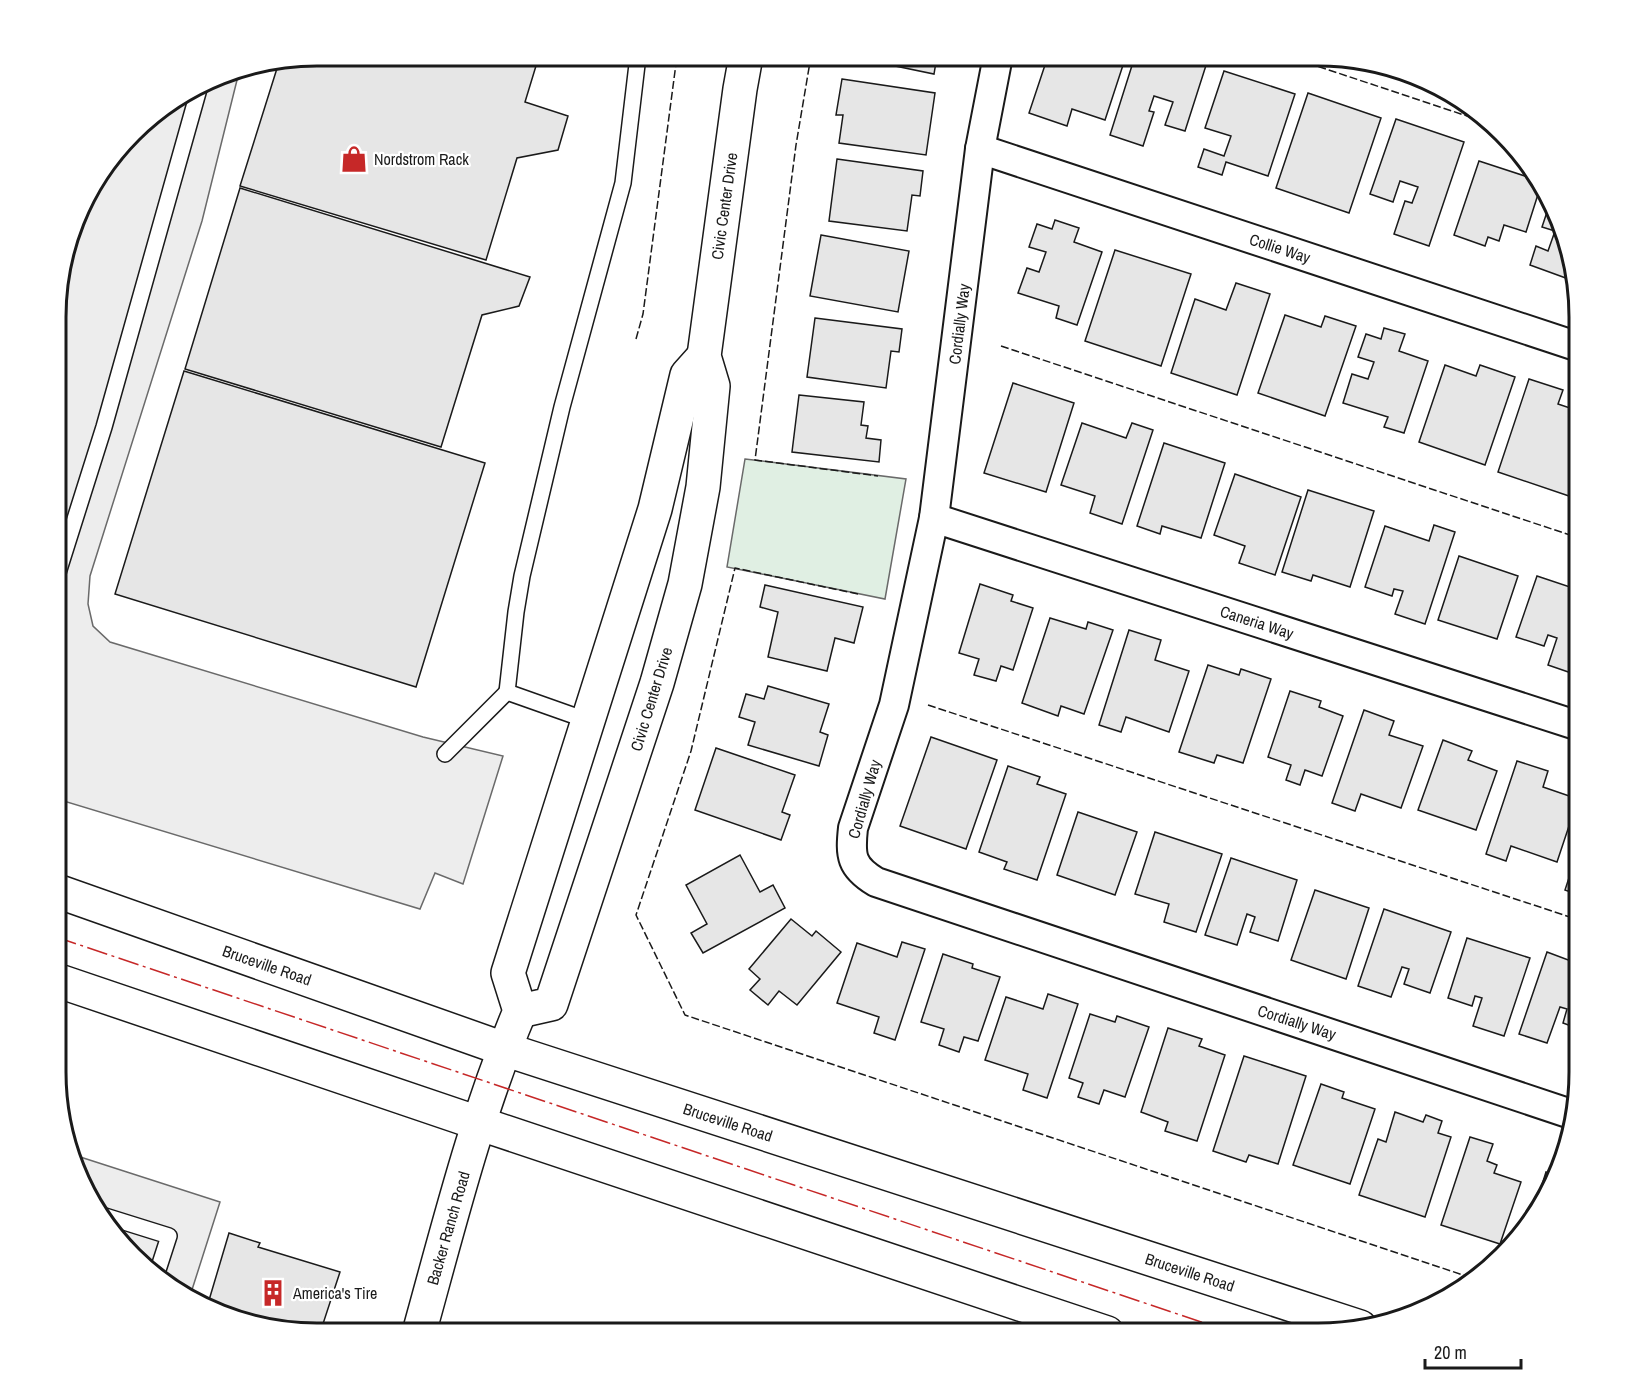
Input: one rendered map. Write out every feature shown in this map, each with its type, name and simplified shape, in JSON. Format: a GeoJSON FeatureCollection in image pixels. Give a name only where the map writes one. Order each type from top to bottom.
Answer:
{"type":"FeatureCollection","features":[{"type":"Feature","properties":{"kind":"main road","name":"Civic Center Drive"},"geometry":{"type":"LineString","coordinates":[[520,1011],[551,1004],[657,683],[685,584],[703,487],[713,386],[705,356],[744,66]]}},
{"type":"Feature","properties":{"kind":"main road"},"geometry":{"type":"LineString","coordinates":[[478,1124],[520,1011],[508,973],[655,509],[687,375],[705,356]]}},
{"type":"Feature","properties":{"kind":"main road","name":"Bruceville Road"},"geometry":{"type":"LineString","coordinates":[[66,894],[504,1049],[1343,1321]]}},
{"type":"Feature","properties":{"kind":"main road","name":"Bruceville Road"},"geometry":{"type":"LineString","coordinates":[[66,903],[99,906]]}},
{"type":"Feature","properties":{"kind":"main road"},"geometry":{"type":"LineString","coordinates":[[66,983],[1074,1323]]}},
{"type":"Feature","properties":{"kind":"main road","name":"Backer Ranch Road"},"geometry":{"type":"LineString","coordinates":[[422,1323],[478,1124]]}},
{"type":"Feature","properties":{"kind":"street","name":"Cordially Way"},"geometry":{"type":"LineString","coordinates":[[996,66],[980,149],[934,518],[894,705],[853,828],[851,848],[854,863],[862,874],[876,882],[1566,1112]]}},
{"type":"Feature","properties":{"kind":"street","name":"Collie Way"},"geometry":{"type":"LineString","coordinates":[[980,149],[1569,345]]}},
{"type":"Feature","properties":{"kind":"street","name":"Caneria Way"},"geometry":{"type":"LineString","coordinates":[[934,518],[1569,723]]}},
{"type":"Feature","properties":{"kind":"lane"},"geometry":{"type":"LineString","coordinates":[[444,754],[507,692],[522,576],[562,407],[623,183],[637,66]]}},
{"type":"Feature","properties":{"kind":"lane"},"geometry":{"type":"LineString","coordinates":[[66,547],[104,427],[197,97]]}},
{"type":"Feature","properties":{"kind":"lane"},"geometry":{"type":"LineString","coordinates":[[507,692],[589,721]]}},
{"type":"Feature","properties":{"kind":"lane"},"geometry":{"type":"LineString","coordinates":[[113,1219],[169,1236],[159,1267]]}},
{"type":"Feature","properties":{"kind":"green space"},"geometry":{"type":"Polygon","coordinates":[[[745,459],[906,479],[885,599],[727,567],[745,459]]]}},
{"type":"Feature","properties":{"kind":"shaded area"},"geometry":{"type":"Polygon","coordinates":[[[237,79],[202,221],[90,576],[88,604],[93,626],[110,642],[423,737],[503,756],[463,884],[435,873],[420,909],[66,802],[66,317],[71,268],[79,237],[92,206],[108,178],[128,152],[152,128],[178,108],[206,92],[237,79]]]}},
{"type":"Feature","properties":{"kind":"shaded area"},"geometry":{"type":"Polygon","coordinates":[[[81,1157],[220,1202],[192,1289],[164,1271],[128,1237],[108,1211],[81,1157]]]}},
{"type":"Feature","properties":{"kind":"building"},"geometry":{"type":"Polygon","coordinates":[[[317,66],[536,66],[525,102],[568,116],[558,150],[517,158],[486,260],[240,186],[277,69],[317,66]]]}},
{"type":"Feature","properties":{"kind":"building"},"geometry":{"type":"Polygon","coordinates":[[[895,66],[935,66],[934,74],[895,66]]]}},
{"type":"Feature","properties":{"kind":"building"},"geometry":{"type":"Polygon","coordinates":[[[1045,66],[1123,66],[1105,120],[1072,109],[1067,126],[1029,113],[1045,66]]]}},
{"type":"Feature","properties":{"kind":"building"},"geometry":{"type":"Polygon","coordinates":[[[1132,66],[1206,66],[1185,131],[1165,125],[1173,102],[1154,96],[1149,111],[1154,112],[1143,146],[1110,135],[1132,66]]]}},
{"type":"Feature","properties":{"kind":"building"},"geometry":{"type":"Polygon","coordinates":[[[1224,71],[1295,94],[1268,176],[1226,162],[1222,175],[1198,167],[1204,149],[1224,156],[1231,136],[1205,128],[1224,71]]]}},
{"type":"Feature","properties":{"kind":"building"},"geometry":{"type":"Polygon","coordinates":[[[842,79],[935,93],[926,155],[839,143],[843,115],[836,115],[842,79]]]}},
{"type":"Feature","properties":{"kind":"building"},"geometry":{"type":"Polygon","coordinates":[[[1308,93],[1381,118],[1349,213],[1276,188],[1308,93]]]}},
{"type":"Feature","properties":{"kind":"building"},"geometry":{"type":"Polygon","coordinates":[[[1396,119],[1464,142],[1429,246],[1394,234],[1405,201],[1412,203],[1418,187],[1400,181],[1393,202],[1370,194],[1396,119]]]}},
{"type":"Feature","properties":{"kind":"building"},"geometry":{"type":"Polygon","coordinates":[[[837,159],[923,171],[920,196],[912,195],[907,231],[829,221],[837,159]]]}},
{"type":"Feature","properties":{"kind":"building"},"geometry":{"type":"Polygon","coordinates":[[[1479,161],[1526,176],[1537,196],[1526,232],[1504,225],[1499,241],[1488,237],[1485,246],[1454,235],[1479,161]]]}},
{"type":"Feature","properties":{"kind":"building"},"geometry":{"type":"Polygon","coordinates":[[[240,188],[530,277],[519,306],[482,315],[441,447],[185,369],[240,188]]]}},
{"type":"Feature","properties":{"kind":"building"},"geometry":{"type":"Polygon","coordinates":[[[1546,214],[1554,231],[1542,227],[1546,214]]]}},
{"type":"Feature","properties":{"kind":"building"},"geometry":{"type":"Polygon","coordinates":[[[1055,220],[1079,228],[1074,242],[1102,252],[1077,325],[1056,318],[1059,306],[1018,293],[1027,268],[1039,272],[1046,252],[1029,247],[1037,224],[1052,229],[1055,220]]]}},
{"type":"Feature","properties":{"kind":"building"},"geometry":{"type":"Polygon","coordinates":[[[1554,233],[1566,278],[1530,265],[1536,246],[1548,251],[1554,233]]]}},
{"type":"Feature","properties":{"kind":"building"},"geometry":{"type":"Polygon","coordinates":[[[821,235],[909,251],[898,312],[810,296],[821,235]]]}},
{"type":"Feature","properties":{"kind":"building"},"geometry":{"type":"Polygon","coordinates":[[[1115,250],[1191,274],[1161,366],[1085,341],[1115,250]]]}},
{"type":"Feature","properties":{"kind":"building"},"geometry":{"type":"Polygon","coordinates":[[[1236,283],[1270,294],[1237,395],[1171,373],[1195,299],[1226,310],[1236,283]]]}},
{"type":"Feature","properties":{"kind":"building"},"geometry":{"type":"Polygon","coordinates":[[[1285,315],[1321,327],[1325,316],[1356,326],[1325,416],[1258,393],[1285,315]]]}},
{"type":"Feature","properties":{"kind":"building"},"geometry":{"type":"Polygon","coordinates":[[[815,318],[902,329],[899,352],[891,351],[886,388],[807,377],[815,318]]]}},
{"type":"Feature","properties":{"kind":"building"},"geometry":{"type":"Polygon","coordinates":[[[1384,328],[1405,334],[1399,351],[1428,361],[1404,433],[1384,427],[1388,417],[1343,403],[1352,374],[1368,379],[1374,362],[1358,357],[1366,334],[1381,339],[1384,328]]]}},
{"type":"Feature","properties":{"kind":"building"},"geometry":{"type":"Polygon","coordinates":[[[1445,365],[1476,376],[1480,365],[1515,377],[1485,465],[1419,442],[1445,365]]]}},
{"type":"Feature","properties":{"kind":"building"},"geometry":{"type":"Polygon","coordinates":[[[184,371],[485,463],[416,687],[115,594],[184,371]]]}},
{"type":"Feature","properties":{"kind":"building"},"geometry":{"type":"Polygon","coordinates":[[[1529,379],[1563,390],[1558,404],[1569,408],[1569,496],[1498,472],[1529,379]]]}},
{"type":"Feature","properties":{"kind":"building"},"geometry":{"type":"Polygon","coordinates":[[[1013,383],[1074,403],[1046,492],[984,473],[1013,383]]]}},
{"type":"Feature","properties":{"kind":"building"},"geometry":{"type":"Polygon","coordinates":[[[799,395],[864,402],[861,425],[868,426],[866,438],[881,440],[879,462],[792,452],[799,395]]]}},
{"type":"Feature","properties":{"kind":"building"},"geometry":{"type":"Polygon","coordinates":[[[1082,423],[1126,438],[1132,423],[1153,430],[1122,524],[1090,513],[1095,496],[1061,485],[1082,423]]]}},
{"type":"Feature","properties":{"kind":"building"},"geometry":{"type":"Polygon","coordinates":[[[1164,443],[1225,463],[1201,538],[1162,526],[1160,534],[1137,526],[1164,443]]]}},
{"type":"Feature","properties":{"kind":"building"},"geometry":{"type":"Polygon","coordinates":[[[1235,474],[1301,497],[1275,575],[1239,563],[1245,546],[1214,535],[1235,474]]]}},
{"type":"Feature","properties":{"kind":"building"},"geometry":{"type":"Polygon","coordinates":[[[1308,490],[1374,511],[1350,587],[1313,575],[1311,581],[1282,572],[1308,490]]]}},
{"type":"Feature","properties":{"kind":"building"},"geometry":{"type":"Polygon","coordinates":[[[1434,525],[1455,532],[1425,624],[1395,614],[1403,591],[1394,589],[1392,596],[1365,587],[1385,526],[1429,541],[1434,525]]]}},
{"type":"Feature","properties":{"kind":"building"},"geometry":{"type":"Polygon","coordinates":[[[1459,556],[1518,576],[1497,639],[1438,620],[1459,556]]]}},
{"type":"Feature","properties":{"kind":"building"},"geometry":{"type":"Polygon","coordinates":[[[1537,576],[1569,587],[1569,672],[1548,665],[1557,638],[1548,635],[1544,646],[1516,637],[1537,576]]]}},
{"type":"Feature","properties":{"kind":"building"},"geometry":{"type":"Polygon","coordinates":[[[980,584],[1013,595],[1011,601],[1033,608],[1013,670],[1001,666],[996,681],[974,675],[979,659],[959,653],[980,584]]]}},
{"type":"Feature","properties":{"kind":"building"},"geometry":{"type":"Polygon","coordinates":[[[765,585],[863,607],[854,643],[835,638],[827,671],[768,657],[778,612],[760,607],[765,585]]]}},
{"type":"Feature","properties":{"kind":"building"},"geometry":{"type":"Polygon","coordinates":[[[1050,618],[1086,629],[1088,622],[1113,630],[1084,714],[1061,706],[1058,716],[1022,703],[1050,618]]]}},
{"type":"Feature","properties":{"kind":"building"},"geometry":{"type":"Polygon","coordinates":[[[1129,630],[1161,640],[1155,660],[1189,671],[1169,732],[1126,717],[1121,732],[1099,725],[1129,630]]]}},
{"type":"Feature","properties":{"kind":"building"},"geometry":{"type":"Polygon","coordinates":[[[1208,665],[1239,675],[1241,669],[1271,679],[1243,763],[1217,755],[1214,763],[1179,752],[1208,665]]]}},
{"type":"Feature","properties":{"kind":"building"},"geometry":{"type":"Polygon","coordinates":[[[768,686],[829,704],[820,732],[828,735],[819,766],[748,745],[755,722],[739,717],[746,694],[764,699],[768,686]]]}},
{"type":"Feature","properties":{"kind":"building"},"geometry":{"type":"Polygon","coordinates":[[[1290,691],[1321,701],[1319,707],[1343,716],[1322,776],[1305,770],[1300,785],[1286,780],[1291,765],[1268,757],[1290,691]]]}},
{"type":"Feature","properties":{"kind":"building"},"geometry":{"type":"Polygon","coordinates":[[[1364,710],[1394,721],[1389,735],[1423,746],[1401,808],[1361,794],[1355,811],[1332,803],[1364,710]]]}},
{"type":"Feature","properties":{"kind":"building"},"geometry":{"type":"Polygon","coordinates":[[[931,737],[997,760],[966,849],[900,826],[931,737]]]}},
{"type":"Feature","properties":{"kind":"building"},"geometry":{"type":"Polygon","coordinates":[[[1443,740],[1472,751],[1468,760],[1497,771],[1476,830],[1418,810],[1443,740]]]}},
{"type":"Feature","properties":{"kind":"building"},"geometry":{"type":"Polygon","coordinates":[[[716,748],[795,775],[782,812],[790,815],[781,840],[695,810],[716,748]]]}},
{"type":"Feature","properties":{"kind":"building"},"geometry":{"type":"Polygon","coordinates":[[[1517,761],[1548,771],[1543,787],[1569,796],[1569,826],[1557,862],[1511,846],[1506,861],[1486,854],[1517,761]]]}},
{"type":"Feature","properties":{"kind":"building"},"geometry":{"type":"Polygon","coordinates":[[[1008,766],[1040,777],[1037,784],[1066,794],[1037,880],[1004,869],[1007,862],[979,852],[1008,766]]]}},
{"type":"Feature","properties":{"kind":"building"},"geometry":{"type":"Polygon","coordinates":[[[1078,812],[1137,832],[1115,895],[1057,875],[1078,812]]]}},
{"type":"Feature","properties":{"kind":"building"},"geometry":{"type":"Polygon","coordinates":[[[1155,832],[1222,854],[1196,932],[1164,922],[1169,904],[1135,894],[1155,832]]]}},
{"type":"Feature","properties":{"kind":"building"},"geometry":{"type":"Polygon","coordinates":[[[740,855],[760,892],[773,885],[785,908],[703,953],[691,933],[707,924],[686,885],[740,855]]]}},
{"type":"Feature","properties":{"kind":"building"},"geometry":{"type":"Polygon","coordinates":[[[1231,858],[1297,880],[1278,941],[1250,932],[1255,917],[1247,914],[1237,945],[1205,935],[1231,858]]]}},
{"type":"Feature","properties":{"kind":"building"},"geometry":{"type":"Polygon","coordinates":[[[1569,878],[1569,891],[1565,890],[1569,878]]]}},
{"type":"Feature","properties":{"kind":"building"},"geometry":{"type":"Polygon","coordinates":[[[1315,890],[1369,908],[1346,979],[1291,960],[1315,890]]]}},
{"type":"Feature","properties":{"kind":"building"},"geometry":{"type":"Polygon","coordinates":[[[1384,909],[1451,932],[1430,993],[1404,984],[1409,969],[1402,967],[1391,997],[1358,986],[1384,909]]]}},
{"type":"Feature","properties":{"kind":"building"},"geometry":{"type":"Polygon","coordinates":[[[791,919],[812,936],[816,931],[841,952],[797,1005],[779,991],[768,1005],[750,990],[760,979],[749,969],[791,919]]]}},
{"type":"Feature","properties":{"kind":"building"},"geometry":{"type":"Polygon","coordinates":[[[1467,938],[1530,958],[1504,1036],[1473,1026],[1482,998],[1475,996],[1472,1006],[1448,998],[1467,938]]]}},
{"type":"Feature","properties":{"kind":"building"},"geometry":{"type":"Polygon","coordinates":[[[902,942],[925,949],[895,1040],[874,1033],[879,1017],[837,1003],[857,943],[897,957],[902,942]]]}},
{"type":"Feature","properties":{"kind":"building"},"geometry":{"type":"Polygon","coordinates":[[[1547,952],[1569,960],[1569,1025],[1563,1023],[1567,1009],[1560,1007],[1547,1043],[1519,1034],[1547,952]]]}},
{"type":"Feature","properties":{"kind":"building"},"geometry":{"type":"Polygon","coordinates":[[[943,954],[973,964],[972,968],[1000,977],[978,1041],[964,1037],[959,1052],[939,1045],[944,1029],[921,1022],[943,954]]]}},
{"type":"Feature","properties":{"kind":"building"},"geometry":{"type":"Polygon","coordinates":[[[1048,994],[1078,1004],[1047,1098],[1023,1090],[1028,1074],[985,1060],[1006,997],[1043,1009],[1048,994]]]}},
{"type":"Feature","properties":{"kind":"building"},"geometry":{"type":"Polygon","coordinates":[[[1090,1014],[1115,1022],[1117,1016],[1149,1027],[1125,1097],[1104,1090],[1099,1104],[1078,1097],[1083,1083],[1069,1078],[1090,1014]]]}},
{"type":"Feature","properties":{"kind":"building"},"geometry":{"type":"Polygon","coordinates":[[[1168,1028],[1202,1039],[1199,1046],[1225,1055],[1197,1141],[1165,1131],[1168,1122],[1141,1112],[1168,1028]]]}},
{"type":"Feature","properties":{"kind":"building"},"geometry":{"type":"Polygon","coordinates":[[[1244,1056],[1306,1076],[1278,1164],[1249,1155],[1246,1162],[1213,1151],[1244,1056]]]}},
{"type":"Feature","properties":{"kind":"building"},"geometry":{"type":"Polygon","coordinates":[[[1321,1084],[1344,1092],[1342,1098],[1375,1109],[1350,1184],[1293,1165],[1321,1084]]]}},
{"type":"Feature","properties":{"kind":"building"},"geometry":{"type":"Polygon","coordinates":[[[1395,1112],[1423,1122],[1426,1115],[1442,1121],[1438,1133],[1451,1137],[1425,1217],[1359,1195],[1378,1139],[1386,1142],[1395,1112]]]}},
{"type":"Feature","properties":{"kind":"building"},"geometry":{"type":"Polygon","coordinates":[[[1470,1137],[1493,1144],[1487,1161],[1497,1165],[1494,1173],[1521,1182],[1500,1244],[1441,1225],[1470,1137]]]}},
{"type":"Feature","properties":{"kind":"building","name":"America's Tire"},"geometry":{"type":"Polygon","coordinates":[[[229,1233],[260,1243],[258,1247],[340,1272],[323,1323],[268,1318],[237,1310],[209,1299],[229,1233]]]}},
{"type":"Feature","properties":{"kind":"fence"},"geometry":{"type":"LineString","coordinates":[[636,339],[643,314],[676,66]]}},
{"type":"Feature","properties":{"kind":"fence"},"geometry":{"type":"LineString","coordinates":[[809,66],[796,145],[755,460],[878,476]]}},
{"type":"Feature","properties":{"kind":"fence"},"geometry":{"type":"LineString","coordinates":[[1317,66],[1469,117]]}},
{"type":"Feature","properties":{"kind":"fence"},"geometry":{"type":"LineString","coordinates":[[1001,346],[1569,535]]}},
{"type":"Feature","properties":{"kind":"fence"},"geometry":{"type":"LineString","coordinates":[[858,594],[735,568],[691,751],[636,915],[685,1015],[1465,1276]]}},
{"type":"Feature","properties":{"kind":"fence"},"geometry":{"type":"LineString","coordinates":[[928,705],[1569,917]]}},
{"type":"Feature","properties":{"kind":"power"},"geometry":{"type":"LineString","coordinates":[[66,940],[1204,1323]]}},
{"type":"Feature","properties":{"kind":"place","name":"Nordstrom Rack"},"geometry":{"type":"Point","coordinates":[354,159]}},
{"type":"Feature","properties":{"kind":"place","name":"America's Tire"},"geometry":{"type":"Point","coordinates":[273,1293]}}]}
